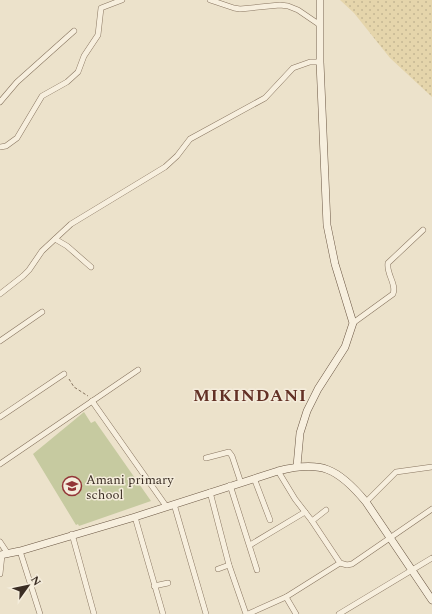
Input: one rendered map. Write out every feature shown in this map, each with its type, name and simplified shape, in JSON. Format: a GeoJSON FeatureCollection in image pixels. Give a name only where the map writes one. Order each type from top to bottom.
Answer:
{"type":"FeatureCollection","features":[{"type":"Feature","properties":{"kind":"street"},"geometry":{"type":"LineString","coordinates":[[0,147],[6,146],[17,138],[42,96],[67,82],[76,75],[80,69],[84,56],[98,35],[102,8],[122,0]]}},
{"type":"Feature","properties":{"kind":"street"},"geometry":{"type":"LineString","coordinates":[[210,0],[240,9],[280,5],[294,8],[320,25]]}},
{"type":"Feature","properties":{"kind":"street"},"geometry":{"type":"LineString","coordinates":[[320,0],[320,62],[328,231],[334,264],[353,323]]}},
{"type":"Feature","properties":{"kind":"street"},"geometry":{"type":"LineString","coordinates":[[0,102],[17,82],[74,31]]}},
{"type":"Feature","properties":{"kind":"street"},"geometry":{"type":"LineString","coordinates":[[0,294],[23,276],[42,252],[71,224],[165,167],[190,139],[265,98],[293,68],[310,62],[320,62]]}},
{"type":"Feature","properties":{"kind":"street"},"geometry":{"type":"LineString","coordinates":[[297,466],[300,433],[307,411],[318,389],[345,347],[353,323],[393,294],[394,288],[388,263],[423,230]]}},
{"type":"Feature","properties":{"kind":"street"},"geometry":{"type":"LineString","coordinates":[[55,239],[67,246],[91,267]]}},
{"type":"Feature","properties":{"kind":"street"},"geometry":{"type":"LineString","coordinates":[[0,341],[42,312]]}},
{"type":"Feature","properties":{"kind":"street"},"geometry":{"type":"LineString","coordinates":[[0,464],[138,370]]}},
{"type":"Feature","properties":{"kind":"street"},"geometry":{"type":"LineString","coordinates":[[0,416],[64,374]]}},
{"type":"Feature","properties":{"kind":"street"},"geometry":{"type":"LineString","coordinates":[[92,401],[166,506]]}},
{"type":"Feature","properties":{"kind":"street"},"geometry":{"type":"LineString","coordinates":[[206,458],[229,452],[232,456],[241,483]]}},
{"type":"Feature","properties":{"kind":"street"},"geometry":{"type":"LineString","coordinates":[[3,555],[135,517],[278,471],[297,466],[309,466],[334,472],[356,489],[413,570],[432,600]]}},
{"type":"Feature","properties":{"kind":"street"},"geometry":{"type":"LineString","coordinates":[[366,502],[396,472],[432,467]]}},
{"type":"Feature","properties":{"kind":"street"},"geometry":{"type":"LineString","coordinates":[[278,471],[295,499],[312,521],[340,563],[347,565],[352,564],[432,509]]}},
{"type":"Feature","properties":{"kind":"street"},"geometry":{"type":"LineString","coordinates":[[254,478],[270,520]]}},
{"type":"Feature","properties":{"kind":"street"},"geometry":{"type":"LineString","coordinates":[[230,486],[257,570]]}},
{"type":"Feature","properties":{"kind":"street"},"geometry":{"type":"LineString","coordinates":[[210,492],[229,565],[247,614],[286,596],[340,563]]}},
{"type":"Feature","properties":{"kind":"street"},"geometry":{"type":"LineString","coordinates":[[174,504],[206,614]]}},
{"type":"Feature","properties":{"kind":"street"},"geometry":{"type":"LineString","coordinates":[[312,521],[326,510]]}},
{"type":"Feature","properties":{"kind":"street"},"geometry":{"type":"LineString","coordinates":[[250,545],[305,512]]}},
{"type":"Feature","properties":{"kind":"street"},"geometry":{"type":"LineString","coordinates":[[135,517],[162,614]]}},
{"type":"Feature","properties":{"kind":"street"},"geometry":{"type":"LineString","coordinates":[[72,534],[94,614]]}},
{"type":"Feature","properties":{"kind":"street"},"geometry":{"type":"LineString","coordinates":[[0,542],[3,555],[0,574]]}},
{"type":"Feature","properties":{"kind":"street"},"geometry":{"type":"LineString","coordinates":[[20,551],[40,614]]}},
{"type":"Feature","properties":{"kind":"street"},"geometry":{"type":"LineString","coordinates":[[339,614],[432,558]]}},
{"type":"Feature","properties":{"kind":"street"},"geometry":{"type":"LineString","coordinates":[[218,569],[229,565]]}},
{"type":"Feature","properties":{"kind":"street"},"geometry":{"type":"LineString","coordinates":[[154,586],[168,583]]}},
{"type":"Feature","properties":{"kind":"street"},"geometry":{"type":"LineString","coordinates":[[286,596],[296,614]]}},
{"type":"Feature","properties":{"kind":"path"},"geometry":{"type":"LineString","coordinates":[[64,374],[74,387],[89,396],[92,401]]}},
{"type":"Feature","properties":{"kind":"green space"},"geometry":{"type":"Polygon","coordinates":[[[84,412],[91,423],[95,421],[151,501],[79,526],[78,524],[76,525],[33,454],[84,412]]]}},
{"type":"Feature","properties":{"kind":"sand"},"geometry":{"type":"Polygon","coordinates":[[[340,0],[432,0],[432,97],[390,58],[354,13],[340,0]]]}},
{"type":"Feature","properties":{"kind":"place","name":"Amani primary school"},"geometry":{"type":"Point","coordinates":[72,486]}},
{"type":"Feature","properties":{"kind":"district","name":"MIKINDANI"},"geometry":{"type":"Point","coordinates":[250,395]}}]}
